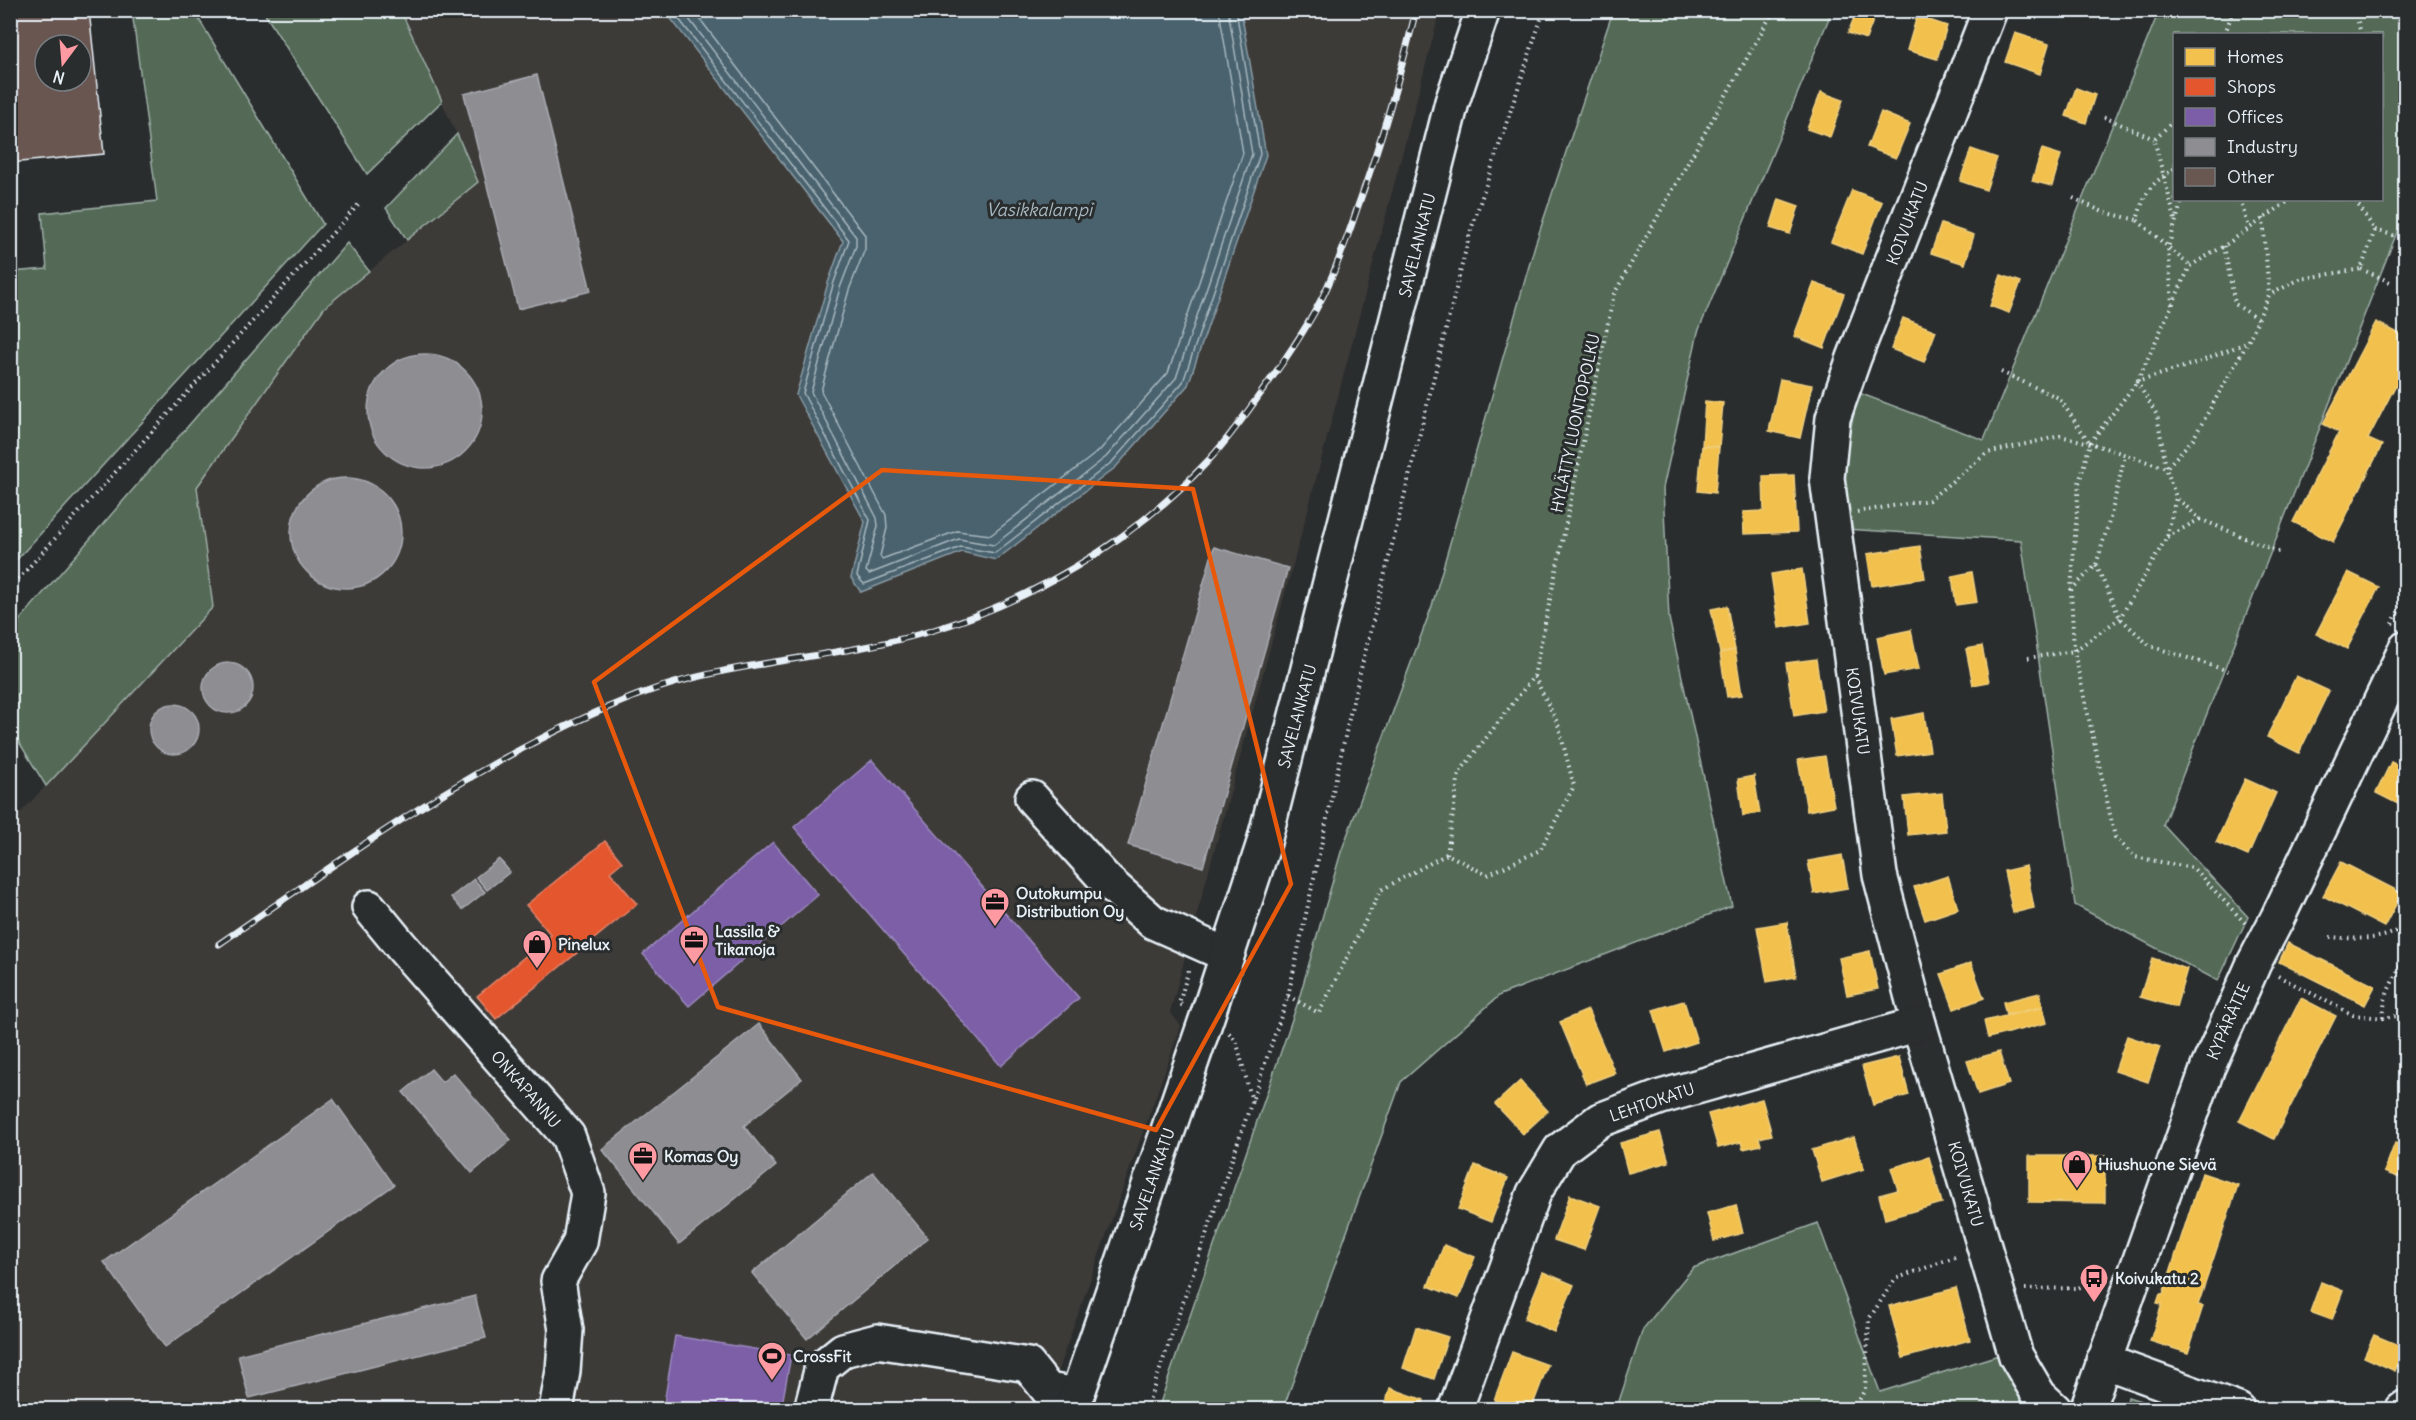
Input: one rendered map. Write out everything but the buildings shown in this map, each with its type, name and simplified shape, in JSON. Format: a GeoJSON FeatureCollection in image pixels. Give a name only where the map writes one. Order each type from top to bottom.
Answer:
{"type":"FeatureCollection","features":[{"type":"Feature","properties":{"kind":"street","name":"SAVELANKATU"},"geometry":{"type":"LineString","coordinates":[[1074,1402],[1266,835],[1452,102],[1483,10]]}},
{"type":"Feature","properties":{"kind":"street","name":"KOIVUKATU"},"geometry":{"type":"LineString","coordinates":[[1990,10],[1854,358],[1833,418],[1827,478],[1880,875],[1918,1024],[2016,1356],[2039,1395],[2055,1410]]}},
{"type":"Feature","properties":{"kind":"street","name":"KYPÄRÄTIE"},"geometry":{"type":"LineString","coordinates":[[2087,1410],[2208,1067],[2254,963],[2406,648]]}},
{"type":"Feature","properties":{"kind":"street"},"geometry":{"type":"LineString","coordinates":[[1032,798],[1107,881],[1153,922],[1227,955]]}},
{"type":"Feature","properties":{"kind":"street","name":"ONKAPANNU"},"geometry":{"type":"LineString","coordinates":[[369,907],[568,1136],[588,1194],[580,1242],[558,1281],[566,1330],[563,1371],[556,1410]]}},
{"type":"Feature","properties":{"kind":"street","name":"LEHTOKATU"},"geometry":{"type":"LineString","coordinates":[[1455,1410],[1534,1193],[1560,1150],[1600,1120],[1661,1097],[1918,1024]]}},
{"type":"Feature","properties":{"kind":"street"},"geometry":{"type":"LineString","coordinates":[[812,1410],[822,1367],[843,1350],[877,1341],[1028,1365],[1048,1390],[1074,1402]]}},
{"type":"Feature","properties":{"kind":"street"},"geometry":{"type":"LineString","coordinates":[[2103,1361],[2238,1410]]}},
{"type":"Feature","properties":{"kind":"street"},"geometry":{"type":"LineString","coordinates":[[2402,1410],[2406,1407]]}},
{"type":"Feature","properties":{"kind":"path"},"geometry":{"type":"LineString","coordinates":[[1146,1410],[1288,996],[1352,705],[1470,233],[1544,10]]}},
{"type":"Feature","properties":{"kind":"path","name":"HYLÄTTY LUONTOPOLKU"},"geometry":{"type":"LineString","coordinates":[[1447,854],[1459,773],[1534,676],[1614,294],[1774,10]]}},
{"type":"Feature","properties":{"kind":"path"},"geometry":{"type":"LineString","coordinates":[[2225,33],[2233,10]]}},
{"type":"Feature","properties":{"kind":"path"},"geometry":{"type":"LineString","coordinates":[[2355,10],[2361,33]]}},
{"type":"Feature","properties":{"kind":"path"},"geometry":{"type":"LineString","coordinates":[[2104,117],[2154,139]]}},
{"type":"Feature","properties":{"kind":"path"},"geometry":{"type":"LineString","coordinates":[[2154,139],[2173,123]]}},
{"type":"Feature","properties":{"kind":"path"},"geometry":{"type":"LineString","coordinates":[[2154,139],[2176,223]]}},
{"type":"Feature","properties":{"kind":"path"},"geometry":{"type":"LineString","coordinates":[[2138,220],[2145,195],[2163,176],[2173,170]]}},
{"type":"Feature","properties":{"kind":"path"},"geometry":{"type":"LineString","coordinates":[[2073,198],[2103,212],[2138,220],[2190,266]]}},
{"type":"Feature","properties":{"kind":"path"},"geometry":{"type":"LineString","coordinates":[[2172,305],[2168,248],[2182,201]]}},
{"type":"Feature","properties":{"kind":"path"},"geometry":{"type":"LineString","coordinates":[[2240,201],[2248,227]]}},
{"type":"Feature","properties":{"kind":"path"},"geometry":{"type":"LineString","coordinates":[[2247,925],[2193,868],[2135,857],[2115,837],[2074,651],[2071,590],[2079,483],[2090,443],[2138,382],[2190,266],[2224,246],[2248,227],[2288,201]]}},
{"type":"Feature","properties":{"kind":"path"},"geometry":{"type":"LineString","coordinates":[[2356,201],[2375,230],[2403,238]]}},
{"type":"Feature","properties":{"kind":"path"},"geometry":{"type":"LineString","coordinates":[[10,588],[359,204]]}},
{"type":"Feature","properties":{"kind":"path"},"geometry":{"type":"LineString","coordinates":[[2166,468],[2193,439],[2248,342],[2269,295],[2263,218]]}},
{"type":"Feature","properties":{"kind":"path"},"geometry":{"type":"LineString","coordinates":[[2361,269],[2375,230]]}},
{"type":"Feature","properties":{"kind":"path"},"geometry":{"type":"LineString","coordinates":[[2224,246],[2235,304],[2258,319]]}},
{"type":"Feature","properties":{"kind":"path"},"geometry":{"type":"LineString","coordinates":[[2269,295],[2300,279],[2361,269],[2390,282]]}},
{"type":"Feature","properties":{"kind":"path"},"geometry":{"type":"LineString","coordinates":[[2138,382],[2202,361],[2248,342]]}},
{"type":"Feature","properties":{"kind":"path"},"geometry":{"type":"LineString","coordinates":[[2001,372],[2059,398],[2090,443]]}},
{"type":"Feature","properties":{"kind":"path"},"geometry":{"type":"LineString","coordinates":[[2138,382],[2157,415],[2166,468],[2176,497],[2200,519],[2281,553]]}},
{"type":"Feature","properties":{"kind":"path"},"geometry":{"type":"LineString","coordinates":[[1833,516],[1929,500],[1988,453],[2060,436],[2090,443],[2166,468]]}},
{"type":"Feature","properties":{"kind":"path"},"geometry":{"type":"LineString","coordinates":[[2071,590],[2096,566],[2125,455]]}},
{"type":"Feature","properties":{"kind":"path"},"geometry":{"type":"LineString","coordinates":[[2028,658],[2074,651],[2120,618],[2167,537],[2176,497]]}},
{"type":"Feature","properties":{"kind":"path"},"geometry":{"type":"LineString","coordinates":[[2167,537],[2200,519]]}},
{"type":"Feature","properties":{"kind":"path"},"geometry":{"type":"LineString","coordinates":[[2096,566],[2120,618],[2150,646],[2232,672]]}},
{"type":"Feature","properties":{"kind":"path"},"geometry":{"type":"LineString","coordinates":[[1288,996],[1319,1013],[1381,890],[1447,854],[1487,875],[1540,850],[1574,786],[1558,724],[1534,676]]}},
{"type":"Feature","properties":{"kind":"path"},"geometry":{"type":"LineString","coordinates":[[2330,937],[2361,940],[2399,931],[2406,925]]}},
{"type":"Feature","properties":{"kind":"path"},"geometry":{"type":"LineString","coordinates":[[2383,1018],[2386,995],[2404,967],[2399,931]]}},
{"type":"Feature","properties":{"kind":"path"},"geometry":{"type":"LineString","coordinates":[[2254,963],[2353,1015],[2383,1018],[2406,1015]]}},
{"type":"Feature","properties":{"kind":"path"},"geometry":{"type":"LineString","coordinates":[[1854,1410],[1865,1389],[1869,1319],[1895,1279],[1984,1246]]}},
{"type":"Feature","properties":{"kind":"path"},"geometry":{"type":"LineString","coordinates":[[1997,1289],[2078,1288],[2108,1275]]}},
{"type":"Feature","properties":{"kind":"highlighted area"},"geometry":{"type":"Polygon","coordinates":[[[882,470],[1193,489],[1291,884],[1156,1130],[718,1007],[594,682],[882,470]]]}},
{"type":"Feature","properties":{"kind":"shaded area"},"geometry":{"type":"Polygon","coordinates":[[[401,11],[1440,11],[1306,517],[1170,1012],[1181,1026],[1044,1409],[11,1409],[10,824],[213,607],[197,487],[324,308],[478,182],[401,11]]]}},
{"type":"Feature","properties":{"kind":"green space"},"geometry":{"type":"Polygon","coordinates":[[[132,11],[194,11],[323,224],[11,566],[11,272],[47,269],[42,213],[157,201],[132,11]]]}},
{"type":"Feature","properties":{"kind":"green space"},"geometry":{"type":"Polygon","coordinates":[[[263,11],[401,11],[442,101],[367,174],[263,11]]]}},
{"type":"Feature","properties":{"kind":"green space"},"geometry":{"type":"Polygon","coordinates":[[[1613,11],[1832,11],[1698,332],[1663,488],[1669,618],[1732,906],[1500,995],[1401,1082],[1283,1409],[1158,1409],[1298,1002],[1341,852],[1432,606],[1535,245],[1613,11]]]}},
{"type":"Feature","properties":{"kind":"green space"},"geometry":{"type":"Polygon","coordinates":[[[2159,11],[2405,11],[2405,212],[2163,825],[2248,917],[2218,981],[2075,905],[2021,540],[1845,529],[1843,459],[1859,393],[1984,440],[2159,11]]]}},
{"type":"Feature","properties":{"kind":"green space"},"geometry":{"type":"Polygon","coordinates":[[[457,134],[478,182],[407,240],[386,208],[457,134]]]}},
{"type":"Feature","properties":{"kind":"green space"},"geometry":{"type":"Polygon","coordinates":[[[347,243],[369,271],[324,308],[197,487],[213,607],[46,786],[11,729],[11,630],[347,243]]]}},
{"type":"Feature","properties":{"kind":"green space"},"geometry":{"type":"Polygon","coordinates":[[[1818,1223],[1880,1392],[2002,1354],[2041,1410],[1616,1410],[1643,1329],[1693,1268],[1818,1223]]]}},
{"type":"Feature","properties":{"kind":"green space"},"geometry":{"type":"Polygon","coordinates":[[[2128,1397],[2166,1409],[2126,1409],[2128,1397]]]}},
{"type":"Feature","properties":{"kind":"water","name":"Vasikkalampi"},"geometry":{"type":"Polygon","coordinates":[[[665,11],[1241,11],[1266,155],[1188,385],[1116,467],[996,560],[962,552],[861,592],[851,578],[865,522],[796,395],[828,283],[843,241],[665,11]]]}},
{"type":"Feature","properties":{"kind":"railway"},"geometry":{"type":"LineString","coordinates":[[219,944],[421,807],[527,746],[581,719],[673,683],[744,667],[888,642],[963,620],[1040,587],[1111,544],[1145,519],[1206,463],[1222,444],[1282,364],[1317,308],[1342,251],[1375,158],[1416,10]]}},
{"type":"Feature","properties":{"kind":"place","name":"Outokumpu Distribution Oy"},"geometry":{"type":"Point","coordinates":[995,928]}},
{"type":"Feature","properties":{"kind":"place","name":"Lassila & Tikanoja"},"geometry":{"type":"Point","coordinates":[694,966]}},
{"type":"Feature","properties":{"kind":"place","name":"Pinelux"},"geometry":{"type":"Point","coordinates":[537,970]}},
{"type":"Feature","properties":{"kind":"place","name":"Komas Oy"},"geometry":{"type":"Point","coordinates":[643,1182]}},
{"type":"Feature","properties":{"kind":"place","name":"Hiushuone Sievä"},"geometry":{"type":"Point","coordinates":[2077,1190]}},
{"type":"Feature","properties":{"kind":"place","name":"Koivukatu 2"},"geometry":{"type":"Point","coordinates":[2094,1304]}},
{"type":"Feature","properties":{"kind":"place","name":"CrossFit"},"geometry":{"type":"Point","coordinates":[772,1382]}}]}
